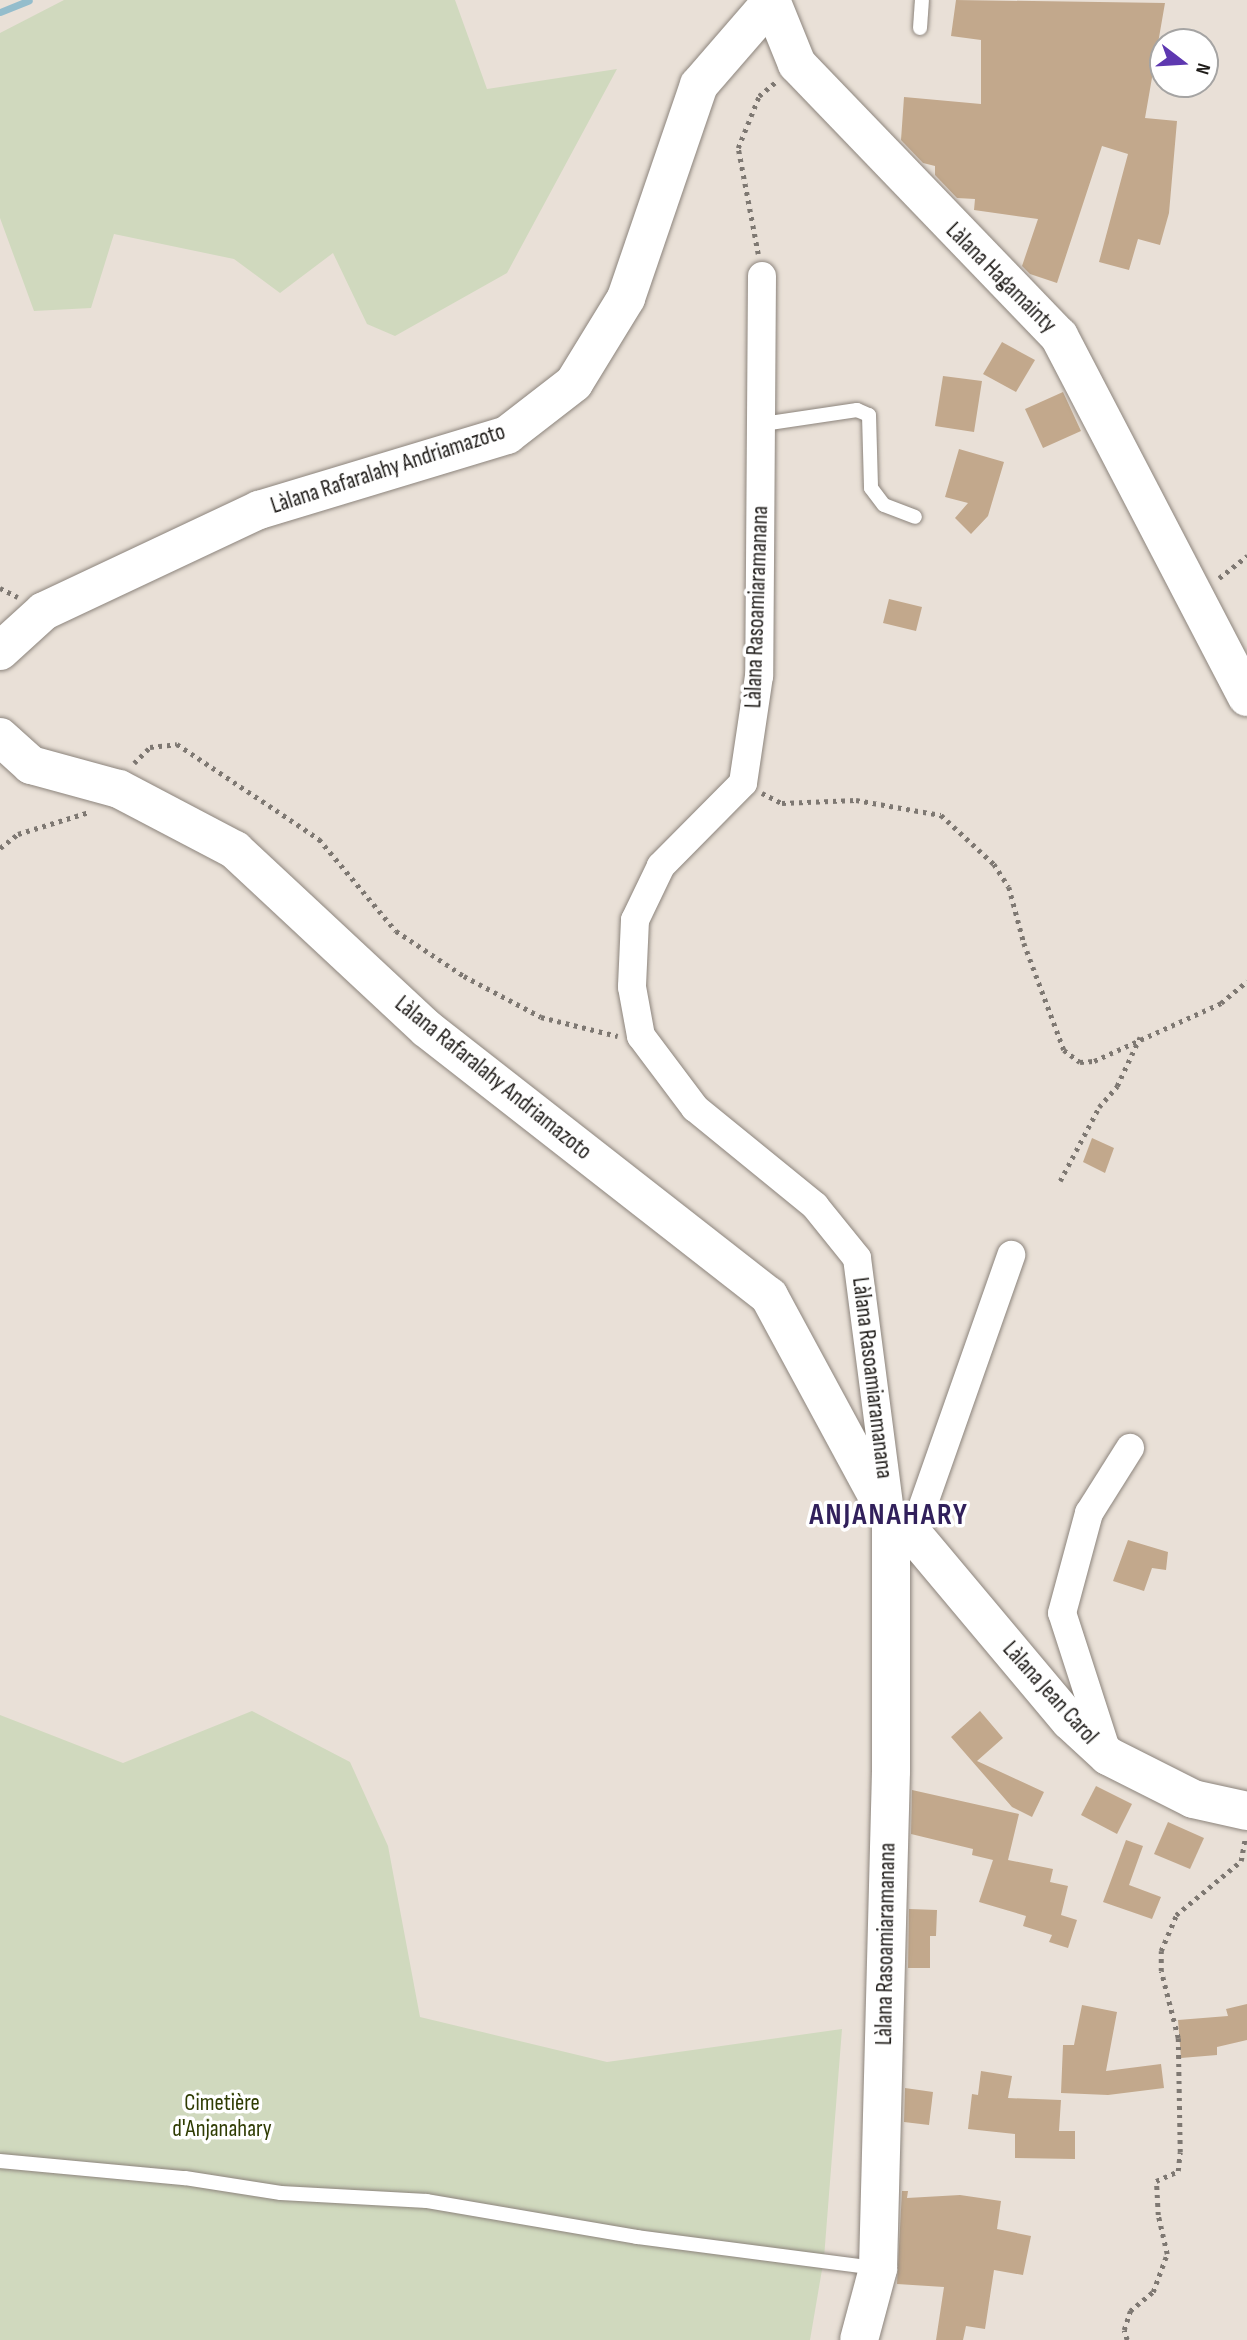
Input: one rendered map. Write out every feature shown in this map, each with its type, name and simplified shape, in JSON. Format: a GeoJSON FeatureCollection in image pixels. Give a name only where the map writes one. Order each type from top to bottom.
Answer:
{"type":"FeatureCollection","features":[{"type":"Feature","properties":{"kind":"main road","name":"Làlana Hagamainty"},"geometry":{"type":"LineString","coordinates":[[771,1],[797,64],[1059,337],[1247,697]]}},
{"type":"Feature","properties":{"kind":"main road","name":"Làlana Rafaralahy Andriamazoto"},"geometry":{"type":"LineString","coordinates":[[0,651],[44,611],[259,510],[507,435],[574,383],[626,298],[699,85],[771,1]]}},
{"type":"Feature","properties":{"kind":"main road","name":"Làlana Rafaralahy Andriamazoto"},"geometry":{"type":"LineString","coordinates":[[0,737],[31,765],[119,789],[235,850],[427,1029],[769,1296],[902,1528]]}},
{"type":"Feature","properties":{"kind":"main road","name":"Làlana Jean Carol"},"geometry":{"type":"LineString","coordinates":[[902,1528],[1070,1721],[1108,1756],[1193,1799],[1246,1821]]}},
{"type":"Feature","properties":{"kind":"main road","name":"Làlana Rasoamiaramanana"},"geometry":{"type":"LineString","coordinates":[[859,2340],[878,2269],[891,1771],[902,1528]]}},
{"type":"Feature","properties":{"kind":"street","name":"Làlana Rasoamiaramanana"},"geometry":{"type":"LineString","coordinates":[[762,276],[763,424],[759,676],[743,783],[662,866],[635,920],[632,987],[641,1036],[695,1108],[815,1206],[857,1258],[902,1528]]}},
{"type":"Feature","properties":{"kind":"street"},"geometry":{"type":"LineString","coordinates":[[902,1528],[1011,1255]]}},
{"type":"Feature","properties":{"kind":"street"},"geometry":{"type":"LineString","coordinates":[[1108,1756],[1062,1613],[1089,1513],[1130,1448]]}},
{"type":"Feature","properties":{"kind":"lane"},"geometry":{"type":"LineString","coordinates":[[920,28],[922,0]]}},
{"type":"Feature","properties":{"kind":"lane"},"geometry":{"type":"LineString","coordinates":[[763,424],[857,410],[869,415],[871,488],[884,505],[915,517]]}},
{"type":"Feature","properties":{"kind":"lane"},"geometry":{"type":"LineString","coordinates":[[0,2161],[185,2178],[281,2193],[427,2202],[637,2237],[878,2269]]}},
{"type":"Feature","properties":{"kind":"path"},"geometry":{"type":"LineString","coordinates":[[762,276],[738,148],[759,96],[797,64]]}},
{"type":"Feature","properties":{"kind":"path"},"geometry":{"type":"LineString","coordinates":[[1197,597],[1247,556]]}},
{"type":"Feature","properties":{"kind":"path"},"geometry":{"type":"LineString","coordinates":[[0,848],[18,834],[96,810],[119,789],[138,755],[150,747],[177,744],[319,839],[396,931],[464,976],[541,1017],[609,1036],[641,1036]]}},
{"type":"Feature","properties":{"kind":"path"},"geometry":{"type":"LineString","coordinates":[[743,783],[782,803],[856,800],[941,815],[994,863],[1009,887],[1024,943],[1064,1050],[1080,1062],[1094,1061],[1140,1036],[1221,1003],[1247,981]]}},
{"type":"Feature","properties":{"kind":"path"},"geometry":{"type":"LineString","coordinates":[[1060,1181],[1099,1107],[1117,1086],[1140,1036]]}},
{"type":"Feature","properties":{"kind":"path"},"geometry":{"type":"LineString","coordinates":[[1127,2340],[1124,2330],[1130,2311],[1153,2292],[1167,2254],[1156,2181],[1178,2171],[1180,2152],[1178,2038],[1161,1971],[1161,1951],[1176,1914],[1241,1861],[1246,1821]]}},
{"type":"Feature","properties":{"kind":"green space"},"geometry":{"type":"Polygon","coordinates":[[[64,0],[455,0],[487,89],[617,69],[507,273],[395,336],[367,324],[333,253],[280,293],[234,259],[114,234],[91,308],[34,311],[0,218],[0,33],[64,0]]]}},
{"type":"Feature","properties":{"kind":"green space","name":"Cimetière d'Anjanahary"},"geometry":{"type":"Polygon","coordinates":[[[252,1711],[350,1762],[388,1846],[420,2017],[607,2062],[842,2029],[824,2258],[810,2340],[0,2340],[0,1715],[123,1763],[252,1711]]]}},
{"type":"Feature","properties":{"kind":"building"},"geometry":{"type":"Polygon","coordinates":[[[956,0],[1165,3],[1161,28],[1149,28],[1149,95],[1145,118],[1177,121],[1169,213],[1160,245],[1138,239],[1129,270],[1099,262],[1128,154],[1102,146],[1057,283],[1030,274],[1022,266],[1038,219],[974,210],[975,199],[957,198],[935,175],[935,166],[923,163],[901,140],[904,97],[981,104],[981,40],[951,36],[956,0]]]}},
{"type":"Feature","properties":{"kind":"building"},"geometry":{"type":"Polygon","coordinates":[[[1002,342],[1035,360],[1016,392],[983,374],[1002,342]]]}},
{"type":"Feature","properties":{"kind":"building"},"geometry":{"type":"Polygon","coordinates":[[[943,376],[982,381],[974,432],[935,426],[943,376]]]}},
{"type":"Feature","properties":{"kind":"building"},"geometry":{"type":"Polygon","coordinates":[[[1063,392],[1081,431],[1043,448],[1025,409],[1063,392]]]}},
{"type":"Feature","properties":{"kind":"building"},"geometry":{"type":"Polygon","coordinates":[[[959,449],[1004,462],[988,516],[971,534],[955,518],[968,503],[945,497],[959,449]]]}},
{"type":"Feature","properties":{"kind":"building"},"geometry":{"type":"Polygon","coordinates":[[[889,599],[922,607],[916,631],[883,623],[889,599]]]}},
{"type":"Feature","properties":{"kind":"building"},"geometry":{"type":"Polygon","coordinates":[[[1092,1138],[1114,1148],[1105,1173],[1083,1162],[1092,1138]]]}},
{"type":"Feature","properties":{"kind":"building"},"geometry":{"type":"Polygon","coordinates":[[[1128,1540],[1168,1552],[1166,1570],[1152,1568],[1144,1591],[1113,1581],[1128,1540]]]}},
{"type":"Feature","properties":{"kind":"building"},"geometry":{"type":"Polygon","coordinates":[[[980,1711],[1003,1738],[977,1761],[1044,1792],[1032,1817],[1012,1807],[951,1737],[980,1711]]]}},
{"type":"Feature","properties":{"kind":"building"},"geometry":{"type":"Polygon","coordinates":[[[1096,1786],[1132,1804],[1117,1834],[1081,1815],[1096,1786]]]}},
{"type":"Feature","properties":{"kind":"building"},"geometry":{"type":"Polygon","coordinates":[[[912,1790],[1019,1814],[1008,1860],[1053,1869],[1050,1882],[1068,1886],[1061,1915],[1077,1920],[1068,1948],[1049,1942],[1052,1935],[1023,1926],[1026,1916],[979,1902],[993,1860],[972,1855],[973,1849],[911,1834],[912,1790]]]}},
{"type":"Feature","properties":{"kind":"building"},"geometry":{"type":"Polygon","coordinates":[[[1168,1822],[1204,1838],[1190,1869],[1154,1854],[1168,1822]]]}},
{"type":"Feature","properties":{"kind":"building"},"geometry":{"type":"Polygon","coordinates":[[[1126,1840],[1143,1846],[1129,1885],[1161,1897],[1152,1919],[1103,1902],[1126,1840]]]}},
{"type":"Feature","properties":{"kind":"building"},"geometry":{"type":"Polygon","coordinates":[[[909,1909],[937,1910],[936,1936],[930,1936],[930,1968],[908,1968],[909,1909]]]}},
{"type":"Feature","properties":{"kind":"building"},"geometry":{"type":"Polygon","coordinates":[[[1247,2004],[1247,2040],[1217,2047],[1217,2055],[1181,2058],[1178,2020],[1228,2016],[1226,2009],[1247,2004]]]}},
{"type":"Feature","properties":{"kind":"building"},"geometry":{"type":"Polygon","coordinates":[[[1082,2005],[1117,2012],[1106,2071],[1161,2064],[1164,2088],[1108,2095],[1061,2093],[1063,2045],[1074,2045],[1082,2005]]]}},
{"type":"Feature","properties":{"kind":"building"},"geometry":{"type":"Polygon","coordinates":[[[981,2071],[1012,2076],[1008,2098],[1061,2100],[1059,2131],[1075,2131],[1075,2159],[1015,2158],[1015,2134],[968,2129],[972,2094],[978,2095],[981,2071]]]}},
{"type":"Feature","properties":{"kind":"building"},"geometry":{"type":"Polygon","coordinates":[[[905,2088],[933,2092],[929,2125],[904,2122],[905,2088]]]}},
{"type":"Feature","properties":{"kind":"building"},"geometry":{"type":"Polygon","coordinates":[[[902,2191],[908,2191],[907,2198],[960,2195],[1001,2201],[997,2229],[1031,2236],[1023,2275],[994,2270],[985,2329],[966,2326],[963,2340],[936,2340],[944,2287],[897,2284],[902,2191]]]}},
{"type":"Feature","properties":{"kind":"waterway"},"geometry":{"type":"LineString","coordinates":[[0,12],[29,0]]}},
{"type":"Feature","properties":{"kind":"district","name":"ANJANAHARY"},"geometry":{"type":"Point","coordinates":[889,1515]}}]}
